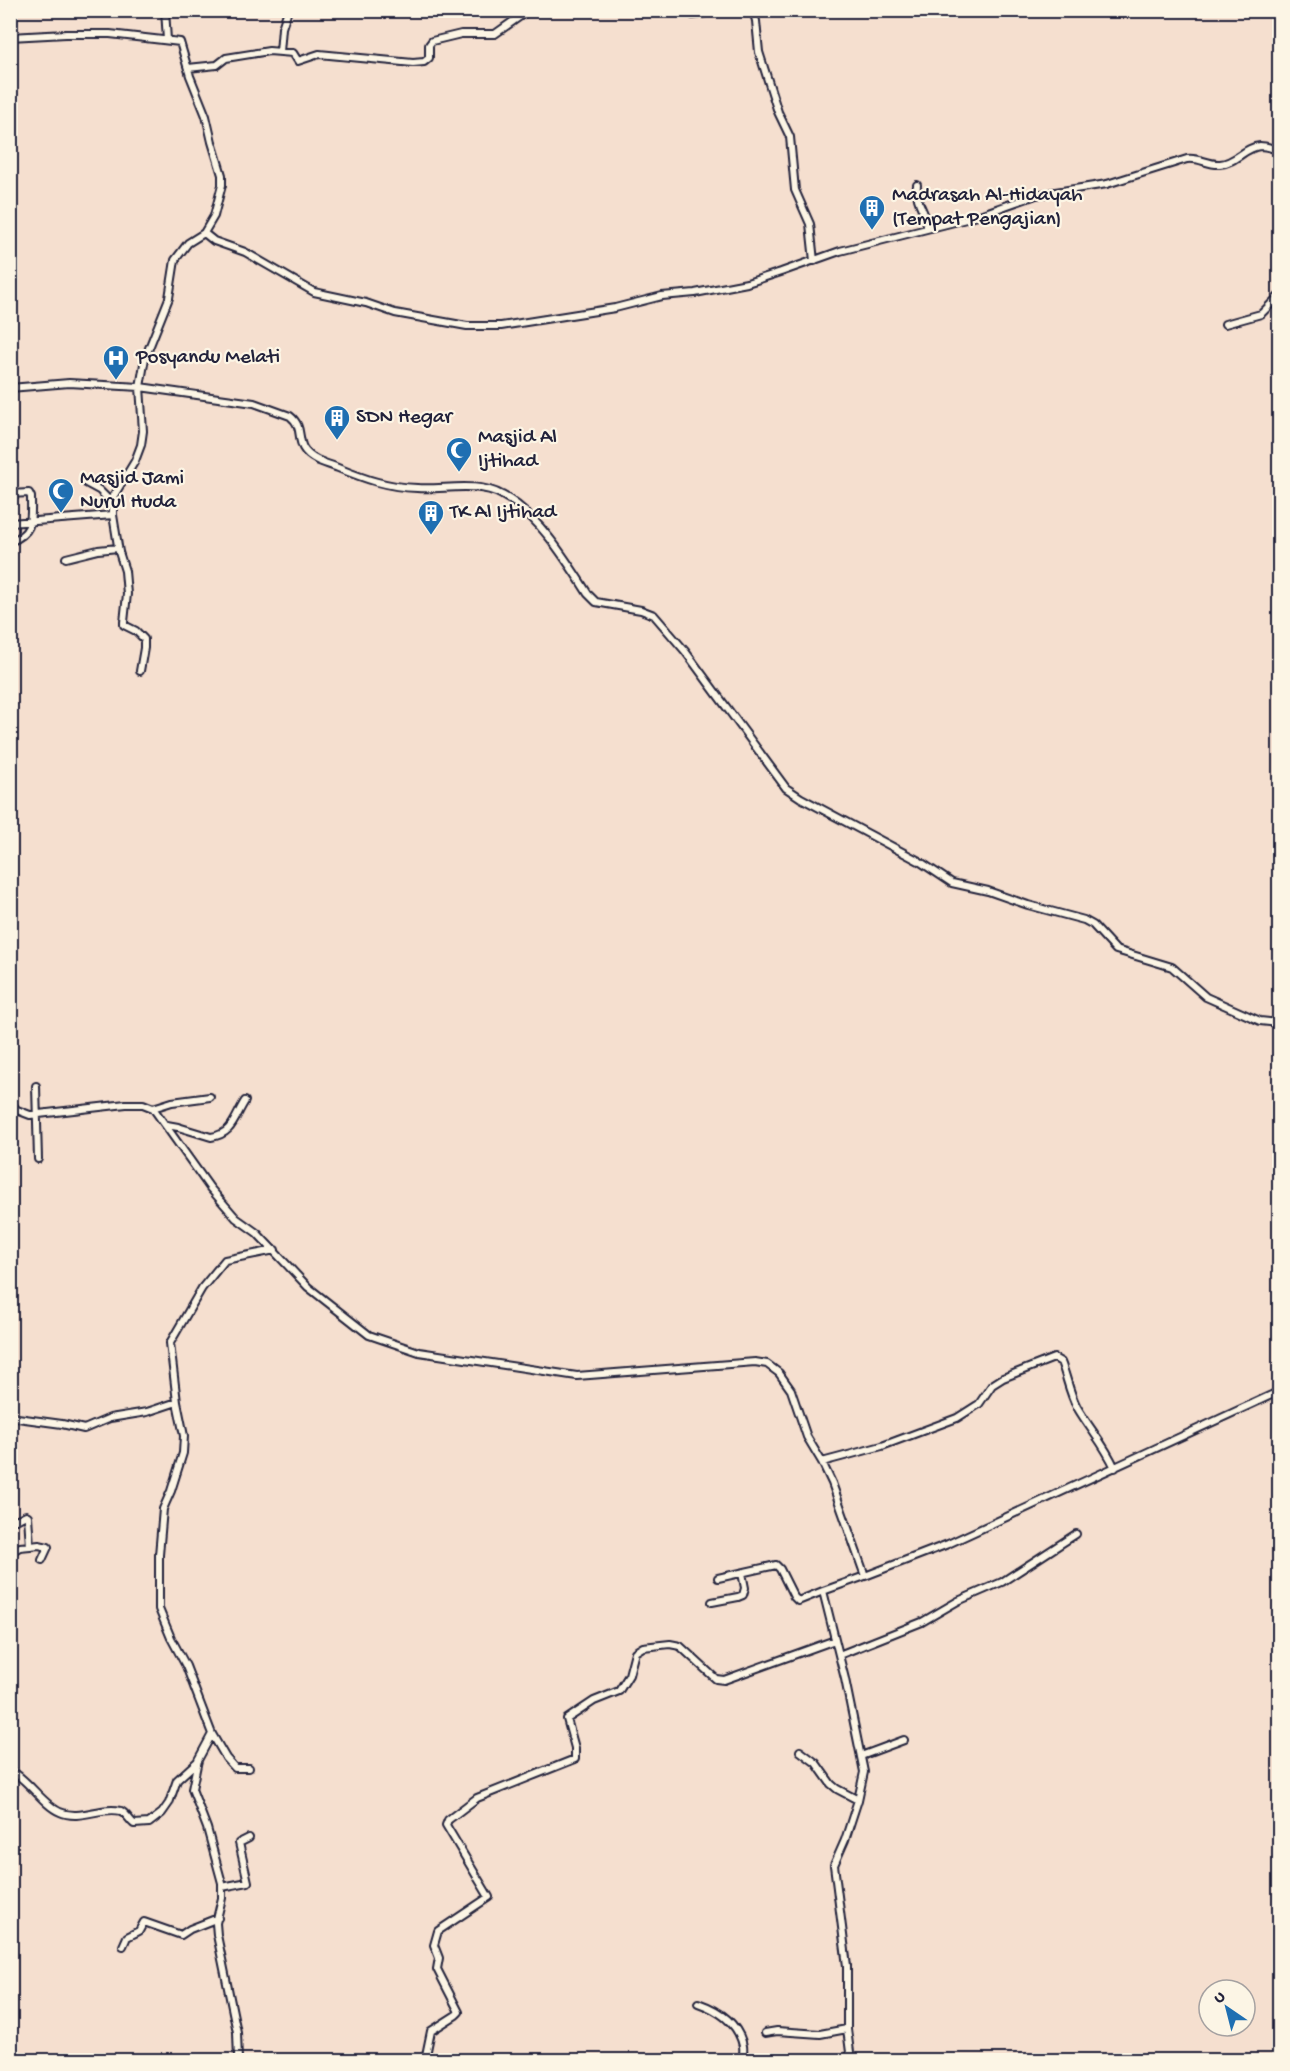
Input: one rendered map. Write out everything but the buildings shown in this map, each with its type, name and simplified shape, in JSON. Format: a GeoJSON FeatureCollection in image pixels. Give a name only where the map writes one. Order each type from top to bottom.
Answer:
{"type":"FeatureCollection","features":[{"type":"Feature","properties":{"kind":"street"},"geometry":{"type":"LineString","coordinates":[[165,10],[167,40]]}},
{"type":"Feature","properties":{"kind":"street"},"geometry":{"type":"LineString","coordinates":[[280,52],[282,28],[288,10]]}},
{"type":"Feature","properties":{"kind":"street"},"geometry":{"type":"LineString","coordinates":[[188,68],[218,65],[226,58],[269,51],[293,52],[298,61],[319,54],[413,63],[424,62],[429,58],[429,45],[432,41],[461,34],[495,34],[529,10]]}},
{"type":"Feature","properties":{"kind":"street"},"geometry":{"type":"LineString","coordinates":[[683,10],[693,15],[726,10]]}},
{"type":"Feature","properties":{"kind":"street"},"geometry":{"type":"LineString","coordinates":[[753,10],[759,51],[778,112],[790,137],[795,190],[810,225],[814,261]]}},
{"type":"Feature","properties":{"kind":"street"},"geometry":{"type":"LineString","coordinates":[[10,37],[111,34],[144,39],[176,40],[182,44],[188,68],[206,116],[222,175],[222,185],[214,216],[204,233],[188,243],[176,256],[169,298],[145,358],[140,387],[143,431],[141,445],[135,461],[116,490],[112,503],[118,548],[125,571],[127,594],[124,626],[136,631],[144,639],[140,670]]}},
{"type":"Feature","properties":{"kind":"street"},"geometry":{"type":"LineString","coordinates":[[204,233],[214,241],[245,252],[314,292],[366,303],[395,313],[481,327],[501,327],[615,308],[662,296],[695,293],[747,283],[840,251],[974,217],[1036,195],[1107,184],[1187,159],[1224,164],[1255,147],[1280,150]]}},
{"type":"Feature","properties":{"kind":"street"},"geometry":{"type":"LineString","coordinates":[[917,185],[917,201],[927,221],[927,228]]}},
{"type":"Feature","properties":{"kind":"street"},"geometry":{"type":"LineString","coordinates":[[1225,324],[1261,314],[1280,295]]}},
{"type":"Feature","properties":{"kind":"street"},"geometry":{"type":"LineString","coordinates":[[10,388],[69,383],[140,387],[254,403],[290,416],[299,426],[301,446],[308,455],[376,483],[416,488],[488,489],[502,495],[542,528],[596,602],[641,609],[654,615],[686,651],[786,788],[891,846],[951,883],[977,888],[1084,920],[1093,925],[1116,950],[1172,967],[1206,997],[1260,1021],[1280,1023]]}},
{"type":"Feature","properties":{"kind":"street"},"geometry":{"type":"LineString","coordinates":[[86,483],[96,488],[112,503]]}},
{"type":"Feature","properties":{"kind":"street"},"geometry":{"type":"LineString","coordinates":[[10,494],[30,493],[31,520],[27,532],[10,542]]}},
{"type":"Feature","properties":{"kind":"street"},"geometry":{"type":"LineString","coordinates":[[10,523],[113,515]]}},
{"type":"Feature","properties":{"kind":"street"},"geometry":{"type":"LineString","coordinates":[[66,558],[118,548]]}},
{"type":"Feature","properties":{"kind":"street"},"geometry":{"type":"LineString","coordinates":[[36,1086],[38,1159]]}},
{"type":"Feature","properties":{"kind":"street"},"geometry":{"type":"LineString","coordinates":[[153,1108],[172,1102],[210,1097]]}},
{"type":"Feature","properties":{"kind":"street"},"geometry":{"type":"LineString","coordinates":[[166,1125],[215,1137],[229,1131],[245,1101]]}},
{"type":"Feature","properties":{"kind":"street"},"geometry":{"type":"LineString","coordinates":[[10,1102],[22,1113],[38,1114],[134,1104],[143,1104],[153,1108],[224,1206],[275,1250],[308,1287],[369,1335],[419,1352],[577,1376],[755,1362],[767,1364],[779,1373],[791,1390],[803,1428],[832,1483],[865,1576]]}},
{"type":"Feature","properties":{"kind":"street"},"geometry":{"type":"LineString","coordinates":[[249,1768],[235,1768],[226,1758],[212,1734],[186,1666],[171,1638],[159,1609],[159,1556],[163,1509],[183,1453],[184,1436],[177,1402],[170,1343],[202,1288],[225,1260],[275,1250]]}},
{"type":"Feature","properties":{"kind":"street"},"geometry":{"type":"LineString","coordinates":[[822,1462],[882,1446],[957,1418],[979,1404],[992,1385],[1003,1378],[1054,1358],[1061,1362],[1070,1393],[1108,1452],[1115,1468]]}},
{"type":"Feature","properties":{"kind":"street"},"geometry":{"type":"LineString","coordinates":[[718,1578],[776,1565],[794,1598],[798,1601],[948,1544],[1280,1391]]}},
{"type":"Feature","properties":{"kind":"street"},"geometry":{"type":"LineString","coordinates":[[10,1417],[84,1429],[110,1418],[147,1412],[177,1402]]}},
{"type":"Feature","properties":{"kind":"street"},"geometry":{"type":"LineString","coordinates":[[10,1517],[16,1520],[28,1516],[30,1546]]}},
{"type":"Feature","properties":{"kind":"street"},"geometry":{"type":"LineString","coordinates":[[839,1654],[922,1622],[958,1601],[1002,1582],[1076,1534]]}},
{"type":"Feature","properties":{"kind":"street"},"geometry":{"type":"LineString","coordinates":[[13,1551],[21,1546],[48,1546],[42,1560]]}},
{"type":"Feature","properties":{"kind":"street"},"geometry":{"type":"LineString","coordinates":[[712,1602],[743,1594],[745,1588],[742,1573]]}},
{"type":"Feature","properties":{"kind":"street"},"geometry":{"type":"LineString","coordinates":[[823,1591],[864,1772],[858,1800],[834,1865],[847,1966],[847,2029],[851,2061]]}},
{"type":"Feature","properties":{"kind":"street"},"geometry":{"type":"LineString","coordinates":[[425,2061],[431,2031],[459,2012],[437,1969],[439,1958],[434,1945],[438,1929],[489,1897],[446,1826],[446,1821],[475,1800],[575,1759],[575,1748],[567,1719],[594,1701],[619,1691],[629,1675],[634,1652],[640,1648],[669,1644],[680,1646],[716,1678],[722,1680],[835,1640]]}},
{"type":"Feature","properties":{"kind":"street"},"geometry":{"type":"LineString","coordinates":[[212,1734],[198,1760],[192,1789],[207,1828],[222,1887],[217,1935],[237,2032],[238,2061]]}},
{"type":"Feature","properties":{"kind":"street"},"geometry":{"type":"LineString","coordinates":[[861,1756],[904,1740]]}},
{"type":"Feature","properties":{"kind":"street"},"geometry":{"type":"LineString","coordinates":[[800,1751],[816,1763],[831,1784],[858,1800]]}},
{"type":"Feature","properties":{"kind":"street"},"geometry":{"type":"LineString","coordinates":[[10,1770],[60,1812],[83,1815],[100,1811],[120,1811],[124,1812],[134,1824],[145,1825],[166,1808],[177,1780],[198,1760]]}},
{"type":"Feature","properties":{"kind":"street"},"geometry":{"type":"LineString","coordinates":[[222,1887],[248,1882],[239,1843],[249,1838]]}},
{"type":"Feature","properties":{"kind":"street"},"geometry":{"type":"LineString","coordinates":[[123,1946],[127,1936],[139,1931],[144,1922],[181,1935],[218,1918]]}},
{"type":"Feature","properties":{"kind":"street"},"geometry":{"type":"LineString","coordinates":[[698,2003],[716,2009],[725,2015],[742,2045],[744,2061]]}},
{"type":"Feature","properties":{"kind":"street"},"geometry":{"type":"LineString","coordinates":[[765,2033],[777,2031],[818,2034],[847,2029]]}},
{"type":"Feature","properties":{"kind":"street"},"geometry":{"type":"LineString","coordinates":[[663,2061],[668,2058],[670,2061]]}},
{"type":"Feature","properties":{"kind":"place","name":"Madrasah Al-Hidayah (Tempat Pengajian)"},"geometry":{"type":"Point","coordinates":[872,231]}},
{"type":"Feature","properties":{"kind":"place","name":"Posyandu Melati"},"geometry":{"type":"Point","coordinates":[116,381]}},
{"type":"Feature","properties":{"kind":"place","name":"SDN Hegar"},"geometry":{"type":"Point","coordinates":[337,441]}},
{"type":"Feature","properties":{"kind":"place","name":"Masjid Al Ijtihad"},"geometry":{"type":"Point","coordinates":[459,473]}},
{"type":"Feature","properties":{"kind":"place","name":"Masjid Jami Nurul Huda"},"geometry":{"type":"Point","coordinates":[61,514]}},
{"type":"Feature","properties":{"kind":"place","name":"TK Al Ijtihad"},"geometry":{"type":"Point","coordinates":[431,536]}}]}
